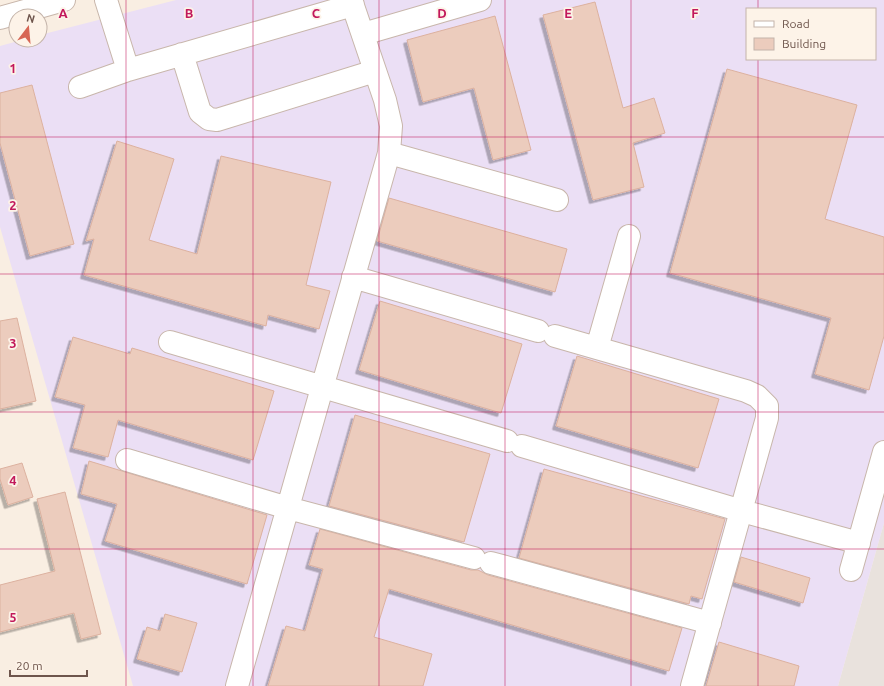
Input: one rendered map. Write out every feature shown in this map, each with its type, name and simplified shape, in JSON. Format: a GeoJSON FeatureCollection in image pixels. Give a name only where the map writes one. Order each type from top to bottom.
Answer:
{"type":"FeatureCollection","features":[{"type":"Feature","properties":{"kind":"street"},"geometry":{"type":"LineString","coordinates":[[0,18],[64,0]]}},
{"type":"Feature","properties":{"kind":"street"},"geometry":{"type":"LineString","coordinates":[[106,0],[128,70]]}},
{"type":"Feature","properties":{"kind":"street"},"geometry":{"type":"LineString","coordinates":[[363,34],[480,0]]}},
{"type":"Feature","properties":{"kind":"street"},"geometry":{"type":"LineString","coordinates":[[80,87],[128,70],[352,3],[385,100],[391,126],[389,153],[237,686]]}},
{"type":"Feature","properties":{"kind":"street"},"geometry":{"type":"LineString","coordinates":[[182,54],[200,112],[209,119],[217,120],[375,71]]}},
{"type":"Feature","properties":{"kind":"street"},"geometry":{"type":"LineString","coordinates":[[389,153],[557,200]]}},
{"type":"Feature","properties":{"kind":"street"},"geometry":{"type":"LineString","coordinates":[[597,348],[629,236]]}},
{"type":"Feature","properties":{"kind":"street"},"geometry":{"type":"LineString","coordinates":[[353,277],[746,392],[757,396],[768,406],[767,418],[742,511],[692,686]]}},
{"type":"Feature","properties":{"kind":"street"},"geometry":{"type":"LineString","coordinates":[[170,342],[742,511],[859,543]]}},
{"type":"Feature","properties":{"kind":"street"},"geometry":{"type":"LineString","coordinates":[[851,570],[884,452]]}},
{"type":"Feature","properties":{"kind":"street"},"geometry":{"type":"LineString","coordinates":[[127,460],[288,508],[710,623]]}},
{"type":"Feature","properties":{"kind":"shaded area"},"geometry":{"type":"Polygon","coordinates":[[[176,0],[884,0],[884,523],[838,686],[133,686],[0,227],[0,46],[8,44],[8,48],[48,48],[48,33],[176,0]]]}},
{"type":"Feature","properties":{"kind":"shaded area"},"geometry":{"type":"Polygon","coordinates":[[[884,523],[884,686],[838,686],[884,523]]]}},
{"type":"Feature","properties":{"kind":"building"},"geometry":{"type":"Polygon","coordinates":[[[595,2],[623,108],[654,98],[665,133],[633,143],[644,187],[593,200],[543,15],[595,2]]]}},
{"type":"Feature","properties":{"kind":"building"},"geometry":{"type":"Polygon","coordinates":[[[495,16],[531,150],[493,160],[474,88],[423,102],[407,40],[495,16]]]}},
{"type":"Feature","properties":{"kind":"building"},"geometry":{"type":"Polygon","coordinates":[[[727,69],[857,105],[825,219],[884,237],[884,336],[869,390],[815,374],[831,318],[670,273],[727,69]]]}},
{"type":"Feature","properties":{"kind":"building"},"geometry":{"type":"Polygon","coordinates":[[[32,85],[74,244],[30,256],[0,143],[0,93],[32,85]]]}},
{"type":"Feature","properties":{"kind":"building"},"geometry":{"type":"Polygon","coordinates":[[[117,141],[174,159],[149,240],[197,254],[221,156],[331,182],[306,285],[330,291],[319,329],[268,315],[266,326],[84,275],[94,239],[86,241],[117,141]]]}},
{"type":"Feature","properties":{"kind":"building"},"geometry":{"type":"Polygon","coordinates":[[[389,198],[567,249],[555,292],[377,241],[389,198]]]}},
{"type":"Feature","properties":{"kind":"building"},"geometry":{"type":"Polygon","coordinates":[[[380,301],[522,344],[501,413],[359,370],[380,301]]]}},
{"type":"Feature","properties":{"kind":"building"},"geometry":{"type":"Polygon","coordinates":[[[17,318],[36,401],[0,409],[0,321],[17,318]]]}},
{"type":"Feature","properties":{"kind":"building"},"geometry":{"type":"Polygon","coordinates":[[[73,337],[130,354],[132,348],[274,391],[253,460],[118,420],[108,457],[73,448],[85,405],[55,397],[73,337]]]}},
{"type":"Feature","properties":{"kind":"building"},"geometry":{"type":"Polygon","coordinates":[[[577,356],[719,399],[698,468],[556,426],[577,356]]]}},
{"type":"Feature","properties":{"kind":"building"},"geometry":{"type":"Polygon","coordinates":[[[355,415],[490,454],[464,542],[329,506],[355,415]]]}},
{"type":"Feature","properties":{"kind":"building"},"geometry":{"type":"Polygon","coordinates":[[[89,461],[267,515],[247,584],[105,541],[117,504],[81,494],[89,461]]]}},
{"type":"Feature","properties":{"kind":"building"},"geometry":{"type":"Polygon","coordinates":[[[22,463],[33,497],[8,505],[0,479],[0,469],[22,463]]]}},
{"type":"Feature","properties":{"kind":"building"},"geometry":{"type":"Polygon","coordinates":[[[544,469],[725,519],[702,599],[691,596],[689,604],[519,558],[544,469]]]}},
{"type":"Feature","properties":{"kind":"building"},"geometry":{"type":"Polygon","coordinates":[[[65,492],[101,634],[81,639],[74,613],[0,632],[0,585],[55,571],[37,499],[65,492]]]}},
{"type":"Feature","properties":{"kind":"building"},"geometry":{"type":"Polygon","coordinates":[[[320,529],[471,570],[478,570],[488,575],[682,628],[669,671],[389,589],[374,637],[432,654],[423,686],[268,686],[286,626],[305,631],[323,569],[309,565],[320,529]]]}},
{"type":"Feature","properties":{"kind":"building"},"geometry":{"type":"Polygon","coordinates":[[[741,557],[810,578],[803,603],[734,582],[741,557]]]}},
{"type":"Feature","properties":{"kind":"building"},"geometry":{"type":"Polygon","coordinates":[[[165,614],[197,623],[182,672],[137,659],[147,627],[160,631],[165,614]]]}},
{"type":"Feature","properties":{"kind":"building"},"geometry":{"type":"Polygon","coordinates":[[[719,642],[799,666],[794,686],[706,686],[719,642]]]}}]}
